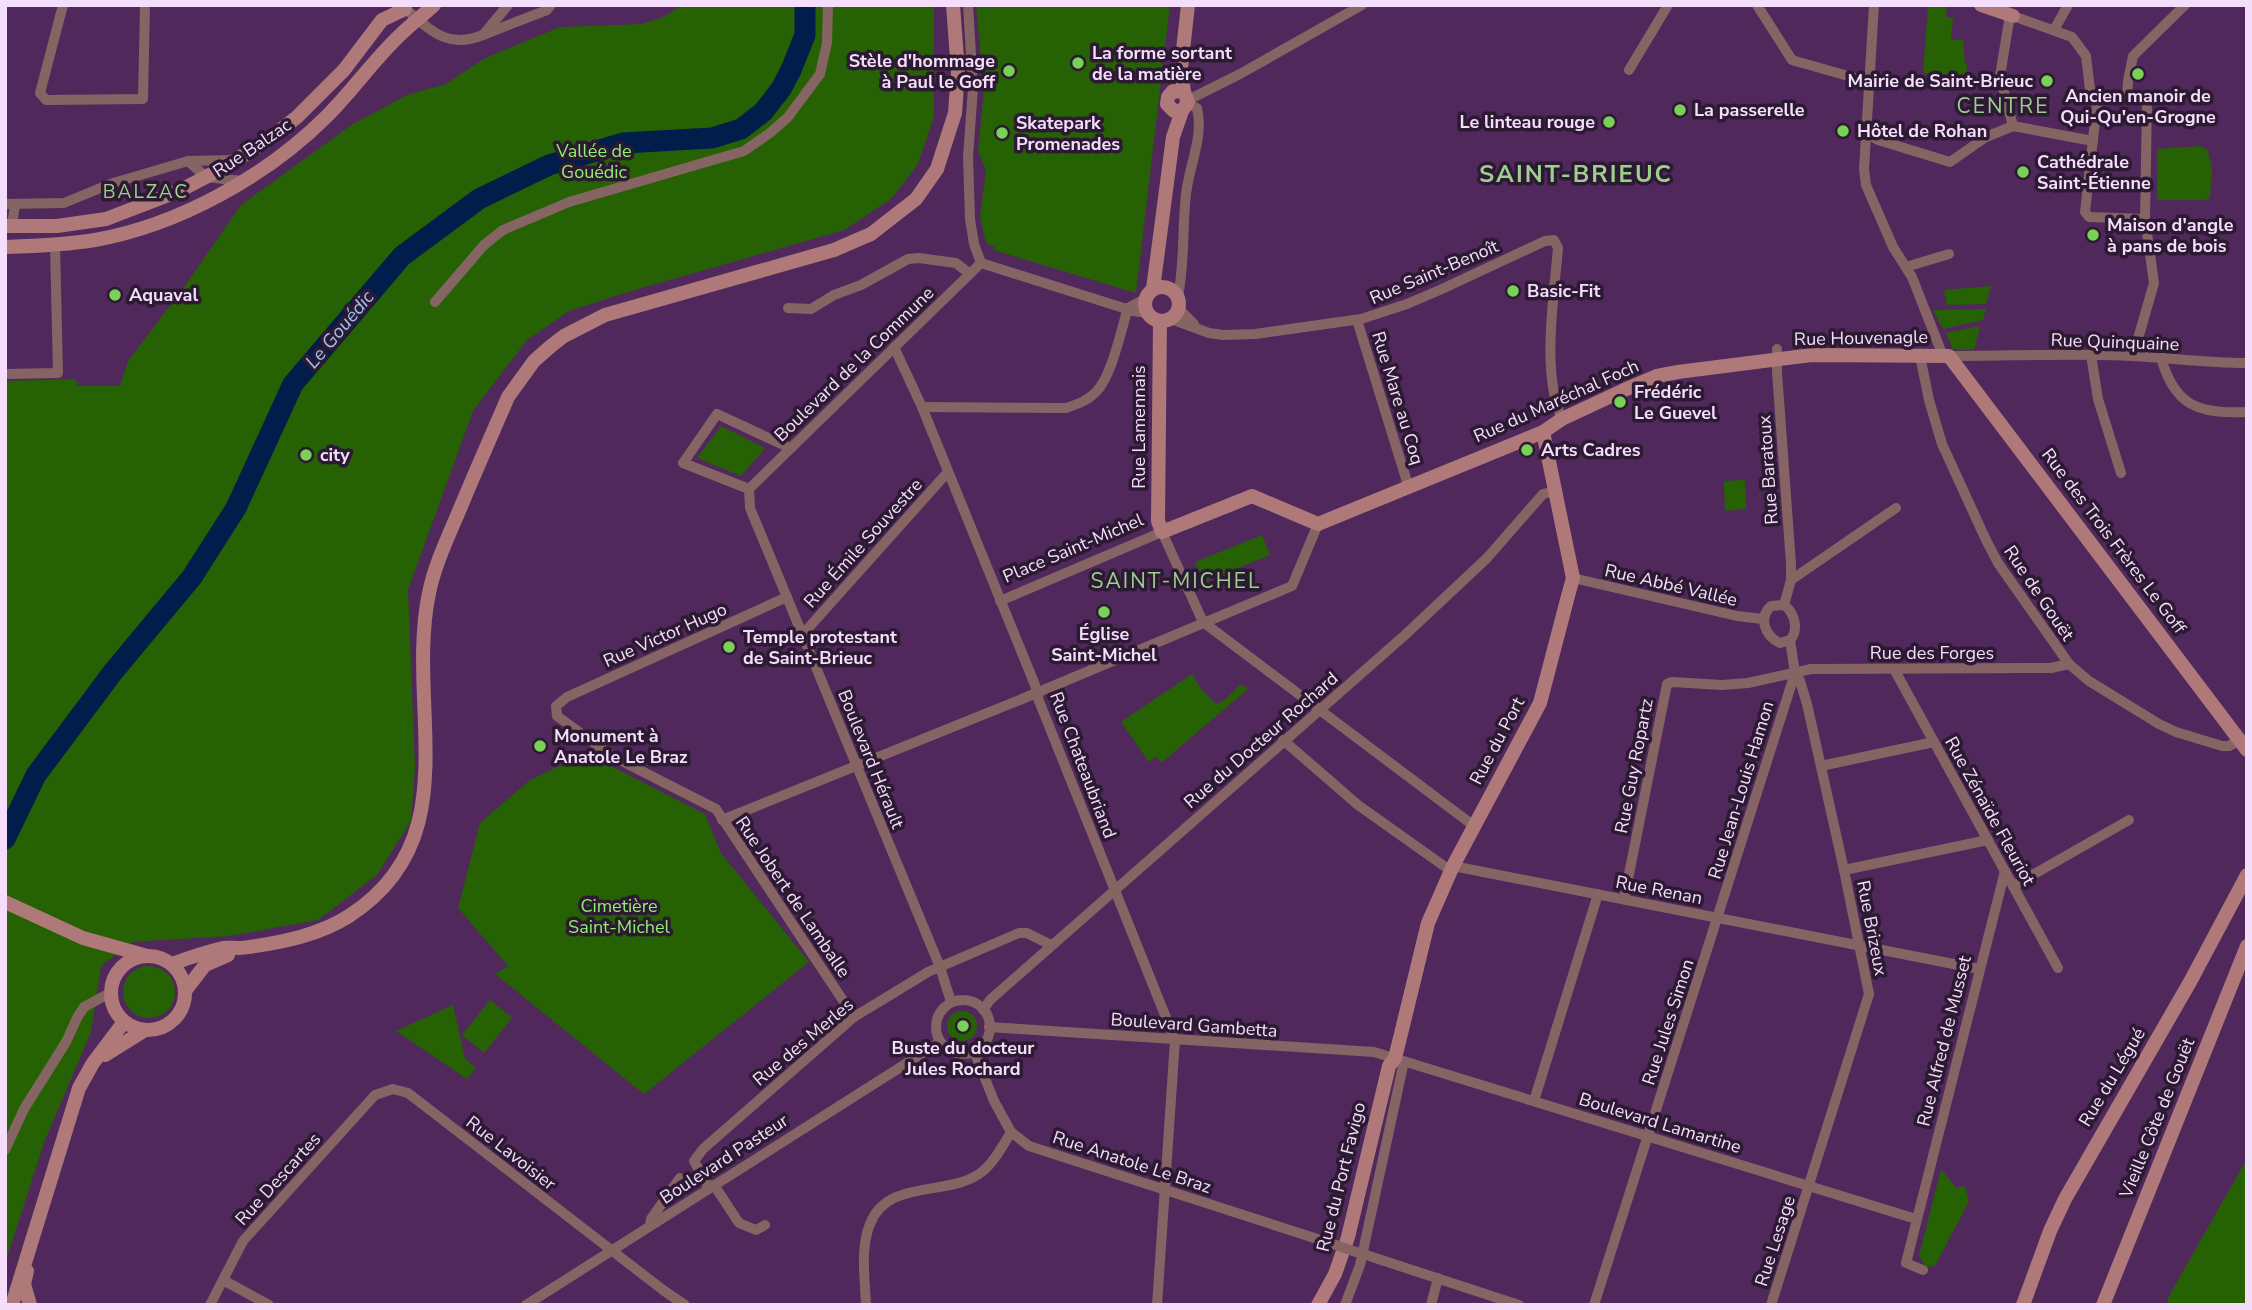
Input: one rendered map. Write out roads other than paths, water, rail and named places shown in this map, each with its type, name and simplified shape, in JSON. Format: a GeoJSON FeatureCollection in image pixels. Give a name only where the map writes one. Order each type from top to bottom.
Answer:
{"type":"FeatureCollection","features":[{"type":"Feature","properties":{"kind":"street"},"geometry":{"type":"LineString","coordinates":[[63,5],[40,93],[46,100],[144,99],[145,5]]}},
{"type":"Feature","properties":{"kind":"street","name":"Rue Balzac"},"geometry":{"type":"LineString","coordinates":[[5,247],[55,245],[99,239],[150,225],[189,209],[242,181],[325,118],[396,38],[434,5]]}},
{"type":"Feature","properties":{"kind":"street"},"geometry":{"type":"LineString","coordinates":[[483,36],[508,5]]}},
{"type":"Feature","properties":{"kind":"street"},"geometry":{"type":"LineString","coordinates":[[396,38],[405,7],[446,40],[460,42],[483,36],[547,10],[551,5]]}},
{"type":"Feature","properties":{"kind":"street"},"geometry":{"type":"LineString","coordinates":[[435,302],[484,245],[503,230],[569,202],[744,151],[770,133],[788,117],[820,74],[827,43],[828,5]]}},
{"type":"Feature","properties":{"kind":"street"},"geometry":{"type":"LineString","coordinates":[[903,210],[932,167],[946,132],[951,99],[945,5]]}},
{"type":"Feature","properties":{"kind":"street"},"geometry":{"type":"LineString","coordinates":[[185,991],[205,965],[246,948],[300,937],[337,923],[377,894],[406,859],[416,838],[423,812],[424,631],[430,589],[455,520],[508,397],[534,361],[564,335],[605,315],[834,250],[871,234],[916,199],[937,169],[956,113],[958,72],[953,5]]}},
{"type":"Feature","properties":{"kind":"street"},"geometry":{"type":"LineString","coordinates":[[968,5],[973,89],[968,157],[970,219],[974,244],[981,263],[1128,308],[1172,290],[1172,311]]}},
{"type":"Feature","properties":{"kind":"street"},"geometry":{"type":"LineString","coordinates":[[1153,297],[1173,137],[1181,101],[1181,68],[1188,5]]}},
{"type":"Feature","properties":{"kind":"street"},"geometry":{"type":"LineString","coordinates":[[1181,101],[1240,74],[1362,5]]}},
{"type":"Feature","properties":{"kind":"street"},"geometry":{"type":"LineString","coordinates":[[1629,70],[1668,5]]}},
{"type":"Feature","properties":{"kind":"street"},"geometry":{"type":"LineString","coordinates":[[1757,5],[1792,60],[1870,82]]}},
{"type":"Feature","properties":{"kind":"street"},"geometry":{"type":"LineString","coordinates":[[1874,5],[1864,169],[1866,185],[1946,356]]}},
{"type":"Feature","properties":{"kind":"street"},"geometry":{"type":"LineString","coordinates":[[1982,5],[2072,37],[2086,56],[2090,90],[2098,94],[2147,101],[2145,219],[2154,283],[2133,356]]}},
{"type":"Feature","properties":{"kind":"street"},"geometry":{"type":"LineString","coordinates":[[2054,30],[2068,5]]}},
{"type":"Feature","properties":{"kind":"street"},"geometry":{"type":"LineString","coordinates":[[2127,98],[2133,56],[2185,5]]}},
{"type":"Feature","properties":{"kind":"street","name":"Rue Balzac"},"geometry":{"type":"LineString","coordinates":[[9,226],[57,226],[106,219],[148,204],[237,160],[280,131],[314,102],[344,70],[382,20],[405,7]]}},
{"type":"Feature","properties":{"kind":"street"},"geometry":{"type":"LineString","coordinates":[[2012,16],[2000,76],[2013,126]]}},
{"type":"Feature","properties":{"kind":"street"},"geometry":{"type":"LineString","coordinates":[[2098,94],[2085,212],[2089,217],[2145,219]]}},
{"type":"Feature","properties":{"kind":"street"},"geometry":{"type":"LineString","coordinates":[[1172,311],[1184,248],[1186,192],[1196,148],[1199,119],[1197,108],[1181,101]]}},
{"type":"Feature","properties":{"kind":"street"},"geometry":{"type":"LineString","coordinates":[[1866,133],[1878,140],[1950,162],[1986,137],[2013,126],[2093,141]]}},
{"type":"Feature","properties":{"kind":"street"},"geometry":{"type":"LineString","coordinates":[[9,226],[10,204],[64,203],[110,184],[188,161],[237,160]]}},
{"type":"Feature","properties":{"kind":"street"},"geometry":{"type":"LineString","coordinates":[[188,161],[206,177],[242,181]]}},
{"type":"Feature","properties":{"kind":"street","name":"Rue Saint-Benoît"},"geometry":{"type":"LineString","coordinates":[[1172,311],[1199,329],[1223,335],[1357,320],[1407,304],[1545,241],[1553,240],[1558,248],[1550,346],[1555,404],[1562,419]]}},
{"type":"Feature","properties":{"kind":"street"},"geometry":{"type":"LineString","coordinates":[[5,374],[58,373],[55,245]]}},
{"type":"Feature","properties":{"kind":"street"},"geometry":{"type":"LineString","coordinates":[[1906,267],[1950,254]]}},
{"type":"Feature","properties":{"kind":"street"},"geometry":{"type":"LineString","coordinates":[[788,308],[811,310],[834,295],[862,285],[908,259],[919,257],[956,263],[970,274]]}},
{"type":"Feature","properties":{"kind":"street","name":"Boulevard de la Commune"},"geometry":{"type":"LineString","coordinates":[[750,489],[981,263]]}},
{"type":"Feature","properties":{"kind":"street"},"geometry":{"type":"LineString","coordinates":[[1153,297],[1172,311]]}},
{"type":"Feature","properties":{"kind":"street"},"geometry":{"type":"LineString","coordinates":[[922,407],[1066,408],[1084,402],[1098,390],[1107,376],[1128,308]]}},
{"type":"Feature","properties":{"kind":"street","name":"Rue Lamennais"},"geometry":{"type":"LineString","coordinates":[[1162,532],[1158,521],[1172,311]]}},
{"type":"Feature","properties":{"kind":"street","name":"Rue Mare au Coq"},"geometry":{"type":"LineString","coordinates":[[1357,320],[1408,485]]}},
{"type":"Feature","properties":{"kind":"street","name":"Rue Chateaubriand"},"geometry":{"type":"LineString","coordinates":[[894,347],[922,407],[1175,1040]]}},
{"type":"Feature","properties":{"kind":"street","name":"Rue du Maréchal Foch"},"geometry":{"type":"LineString","coordinates":[[1318,524],[1543,432],[1562,419],[1657,376],[1778,354]]}},
{"type":"Feature","properties":{"kind":"street","name":"Rue Houvenagle"},"geometry":{"type":"LineString","coordinates":[[1778,354],[1946,356]]}},
{"type":"Feature","properties":{"kind":"street","name":"Rue Baratoux"},"geometry":{"type":"LineString","coordinates":[[1778,354],[1776,368],[1791,580],[1784,605]]}},
{"type":"Feature","properties":{"kind":"street"},"geometry":{"type":"LineString","coordinates":[[2091,355],[2098,399],[2121,473]]}},
{"type":"Feature","properties":{"kind":"street","name":"Rue Quinquaine"},"geometry":{"type":"LineString","coordinates":[[1946,356],[2091,355],[2247,363]]}},
{"type":"Feature","properties":{"kind":"street","name":"Rue de Gouët"},"geometry":{"type":"LineString","coordinates":[[1920,356],[1942,444],[1986,540],[1998,563],[2069,664],[2090,681],[2176,733],[2222,746],[2243,745]]}},
{"type":"Feature","properties":{"kind":"street","name":"Rue des Trois Frères Le Goff"},"geometry":{"type":"LineString","coordinates":[[1946,356],[2243,745]]}},
{"type":"Feature","properties":{"kind":"street"},"geometry":{"type":"LineString","coordinates":[[2161,358],[2168,382],[2186,401],[2197,407],[2222,413],[2247,412]]}},
{"type":"Feature","properties":{"kind":"street"},"geometry":{"type":"LineString","coordinates":[[750,489],[683,463],[717,414],[790,447]]}},
{"type":"Feature","properties":{"kind":"street","name":"Rue du Port"},"geometry":{"type":"LineString","coordinates":[[1395,1058],[1428,923],[1452,869],[1540,703],[1573,578],[1543,432]]}},
{"type":"Feature","properties":{"kind":"street","name":"Rue Émile Souvestre"},"geometry":{"type":"LineString","coordinates":[[803,634],[947,473]]}},
{"type":"Feature","properties":{"kind":"street","name":"Boulevard Hérault"},"geometry":{"type":"LineString","coordinates":[[750,489],[750,508],[940,967],[951,1002]]}},
{"type":"Feature","properties":{"kind":"street","name":"Rue du Docteur Rochard"},"geometry":{"type":"LineString","coordinates":[[983,1010],[990,1000],[1051,945],[1405,635],[1487,558],[1543,494],[1555,491]]}},
{"type":"Feature","properties":{"kind":"street","name":"Place Saint-Michel"},"geometry":{"type":"LineString","coordinates":[[1000,601],[1252,496],[1318,524]]}},
{"type":"Feature","properties":{"kind":"street"},"geometry":{"type":"LineString","coordinates":[[1791,580],[1896,508]]}},
{"type":"Feature","properties":{"kind":"street"},"geometry":{"type":"LineString","coordinates":[[722,820],[1292,586],[1318,524]]}},
{"type":"Feature","properties":{"kind":"street","name":"Place Saint-Michel"},"geometry":{"type":"LineString","coordinates":[[1162,532],[1203,622]]}},
{"type":"Feature","properties":{"kind":"street","name":"Rue Abbé Vallée"},"geometry":{"type":"LineString","coordinates":[[1573,578],[1737,616],[1763,619]]}},
{"type":"Feature","properties":{"kind":"street","name":"Rue Victor Hugo"},"geometry":{"type":"LineString","coordinates":[[557,716],[557,705],[578,692],[787,597]]}},
{"type":"Feature","properties":{"kind":"street"},"geometry":{"type":"LineString","coordinates":[[1784,605],[1792,612],[1795,634],[1790,640],[1780,643],[1772,638],[1763,619],[1771,606],[1784,605]]}},
{"type":"Feature","properties":{"kind":"street"},"geometry":{"type":"LineString","coordinates":[[1203,622],[1474,826]]}},
{"type":"Feature","properties":{"kind":"street","name":"Rue Brizeux"},"geometry":{"type":"LineString","coordinates":[[1790,640],[1795,673],[1800,681],[1821,766],[1869,993],[1810,1186]]}},
{"type":"Feature","properties":{"kind":"street","name":"Rue des Forges"},"geometry":{"type":"LineString","coordinates":[[1795,673],[1811,669],[2051,668],[2069,664]]}},
{"type":"Feature","properties":{"kind":"street","name":"Rue Zénaïde Fleuriot"},"geometry":{"type":"LineString","coordinates":[[1894,669],[2058,968]]}},
{"type":"Feature","properties":{"kind":"street","name":"Rue Guy Ropartz"},"geometry":{"type":"LineString","coordinates":[[1624,899],[1667,684],[1748,683],[1795,673]]}},
{"type":"Feature","properties":{"kind":"street","name":"Rue Jean-Louis Hamon"},"geometry":{"type":"LineString","coordinates":[[1718,917],[1795,673]]}},
{"type":"Feature","properties":{"kind":"street","name":"Rue Jobert de Lamballe"},"geometry":{"type":"LineString","coordinates":[[557,716],[612,757],[716,809],[854,1017]]}},
{"type":"Feature","properties":{"kind":"street"},"geometry":{"type":"LineString","coordinates":[[1283,740],[1358,806],[1452,869]]}},
{"type":"Feature","properties":{"kind":"street"},"geometry":{"type":"LineString","coordinates":[[1821,766],[1934,742]]}},
{"type":"Feature","properties":{"kind":"street"},"geometry":{"type":"LineString","coordinates":[[2013,886],[2129,820]]}},
{"type":"Feature","properties":{"kind":"street"},"geometry":{"type":"LineString","coordinates":[[1844,870],[1988,840]]}},
{"type":"Feature","properties":{"kind":"street","name":"Rue Renan"},"geometry":{"type":"LineString","coordinates":[[1452,869],[1598,894],[1979,969]]}},
{"type":"Feature","properties":{"kind":"street","name":"Rue Alfred de Musset"},"geometry":{"type":"LineString","coordinates":[[1923,1270],[1906,1263],[2006,871]]}},
{"type":"Feature","properties":{"kind":"street","name":"Rue du Légué"},"geometry":{"type":"LineString","coordinates":[[2023,1305],[2050,1231],[2065,1199],[2176,1006],[2247,875]]}},
{"type":"Feature","properties":{"kind":"street"},"geometry":{"type":"LineString","coordinates":[[1534,1101],[1598,894]]}},
{"type":"Feature","properties":{"kind":"street"},"geometry":{"type":"LineString","coordinates":[[5,902],[83,937],[118,958],[148,956],[163,958],[172,964],[180,973],[185,991],[183,1006],[177,1017],[157,1029],[134,1028],[124,1022],[112,1004],[110,993],[118,958]]}},
{"type":"Feature","properties":{"kind":"street","name":"Rue Jules Simon"},"geometry":{"type":"LineString","coordinates":[[1594,1305],[1718,917]]}},
{"type":"Feature","properties":{"kind":"street","name":"Rue des Merles"},"geometry":{"type":"LineString","coordinates":[[712,1186],[694,1161],[703,1149],[854,1017],[940,967],[1019,933],[1027,933],[1051,945]]}},
{"type":"Feature","properties":{"kind":"street","name":"Vieille Côte de Gouët"},"geometry":{"type":"LineString","coordinates":[[2103,1305],[2247,946]]}},
{"type":"Feature","properties":{"kind":"street"},"geometry":{"type":"LineString","coordinates":[[172,964],[225,948],[246,948]]}},
{"type":"Feature","properties":{"kind":"street"},"geometry":{"type":"LineString","coordinates":[[5,1150],[24,1109],[66,1042],[84,1007],[110,993]]}},
{"type":"Feature","properties":{"kind":"street"},"geometry":{"type":"LineString","coordinates":[[969,1001],[983,1010],[989,1027],[985,1041],[974,1051],[955,1052],[940,1042],[937,1019],[945,1006],[951,1002],[969,1001]]}},
{"type":"Feature","properties":{"kind":"street"},"geometry":{"type":"LineString","coordinates":[[28,1305],[16,1296],[31,1238],[79,1088],[93,1063],[124,1022]]}},
{"type":"Feature","properties":{"kind":"street","name":"Boulevard Gambetta"},"geometry":{"type":"LineString","coordinates":[[989,1027],[1374,1052],[1395,1058]]}},
{"type":"Feature","properties":{"kind":"street"},"geometry":{"type":"LineString","coordinates":[[93,1063],[145,1030]]}},
{"type":"Feature","properties":{"kind":"street"},"geometry":{"type":"LineString","coordinates":[[1157,1305],[1175,1040]]}},
{"type":"Feature","properties":{"kind":"street","name":"Boulevard Pasteur"},"geometry":{"type":"LineString","coordinates":[[526,1305],[940,1042]]}},
{"type":"Feature","properties":{"kind":"street"},"geometry":{"type":"LineString","coordinates":[[866,1305],[866,1237],[870,1222],[882,1206],[899,1195],[967,1180],[982,1173],[1011,1132],[994,1101],[974,1051]]}},
{"type":"Feature","properties":{"kind":"street"},"geometry":{"type":"LineString","coordinates":[[1345,1305],[1403,1066],[1395,1058]]}},
{"type":"Feature","properties":{"kind":"street","name":"Boulevard Lamartine"},"geometry":{"type":"LineString","coordinates":[[1395,1058],[1916,1219]]}},
{"type":"Feature","properties":{"kind":"street","name":"Rue du Port Favigo"},"geometry":{"type":"LineString","coordinates":[[1318,1305],[1335,1274],[1348,1237],[1389,1066],[1395,1058]]}},
{"type":"Feature","properties":{"kind":"street","name":"Rue Lavoisier"},"geometry":{"type":"LineString","coordinates":[[388,1090],[408,1093],[685,1305]]}},
{"type":"Feature","properties":{"kind":"street","name":"Rue Descartes"},"geometry":{"type":"LineString","coordinates":[[210,1305],[243,1241],[375,1095],[388,1090]]}},
{"type":"Feature","properties":{"kind":"street","name":"Rue Anatole Le Braz"},"geometry":{"type":"LineString","coordinates":[[1011,1132],[1029,1146],[1519,1305]]}},
{"type":"Feature","properties":{"kind":"street"},"geometry":{"type":"LineString","coordinates":[[650,1225],[651,1219],[680,1178]]}},
{"type":"Feature","properties":{"kind":"street"},"geometry":{"type":"LineString","coordinates":[[712,1186],[739,1223],[756,1230],[765,1224]]}},
{"type":"Feature","properties":{"kind":"street","name":"Rue Lesage"},"geometry":{"type":"LineString","coordinates":[[1771,1305],[1810,1186]]}},
{"type":"Feature","properties":{"kind":"street"},"geometry":{"type":"LineString","coordinates":[[1431,1305],[1438,1278]]}},
{"type":"Feature","properties":{"kind":"street"},"geometry":{"type":"LineString","coordinates":[[223,1280],[269,1305]]}},
{"type":"Feature","properties":{"kind":"waterway","name":"Le Gouédic"},"geometry":{"type":"LineString","coordinates":[[5,839],[36,775],[113,672],[192,577],[236,508],[293,384],[402,256],[479,199],[549,165],[623,143],[712,138],[741,129],[763,112],[781,89],[791,70],[805,35],[805,5]]}},
{"type":"Feature","properties":{"kind":"place","name":"La forme sortant de la matière"},"geometry":{"type":"Point","coordinates":[1078,63]}},
{"type":"Feature","properties":{"kind":"place","name":"Stèle d'hommage à Paul le Goff"},"geometry":{"type":"Point","coordinates":[1009,71]}},
{"type":"Feature","properties":{"kind":"place","name":"Ancien manoir de Qui-Qu'en-Grogne"},"geometry":{"type":"Point","coordinates":[2138,74]}},
{"type":"Feature","properties":{"kind":"place","name":"Mairie de Saint-Brieuc"},"geometry":{"type":"Point","coordinates":[2047,81]}},
{"type":"Feature","properties":{"kind":"place","name":"La passerelle"},"geometry":{"type":"Point","coordinates":[1680,110]}},
{"type":"Feature","properties":{"kind":"place","name":"Le linteau rouge"},"geometry":{"type":"Point","coordinates":[1609,122]}},
{"type":"Feature","properties":{"kind":"place","name":"Hôtel de Rohan"},"geometry":{"type":"Point","coordinates":[1843,131]}},
{"type":"Feature","properties":{"kind":"place","name":"Skatepark Promenades"},"geometry":{"type":"Point","coordinates":[1002,133]}},
{"type":"Feature","properties":{"kind":"place","name":"Cathédrale Saint-Étienne"},"geometry":{"type":"Point","coordinates":[2023,172]}},
{"type":"Feature","properties":{"kind":"place","name":"Maison d'angle à pans de bois"},"geometry":{"type":"Point","coordinates":[2093,235]}},
{"type":"Feature","properties":{"kind":"place","name":"Basic-Fit"},"geometry":{"type":"Point","coordinates":[1513,291]}},
{"type":"Feature","properties":{"kind":"place","name":"Aquaval"},"geometry":{"type":"Point","coordinates":[115,295]}},
{"type":"Feature","properties":{"kind":"place","name":"Frédéric Le Guevel"},"geometry":{"type":"Point","coordinates":[1620,402]}},
{"type":"Feature","properties":{"kind":"place","name":"Arts Cadres"},"geometry":{"type":"Point","coordinates":[1527,450]}},
{"type":"Feature","properties":{"kind":"place","name":"city"},"geometry":{"type":"Point","coordinates":[306,455]}},
{"type":"Feature","properties":{"kind":"place","name":"Église Saint-Michel"},"geometry":{"type":"Point","coordinates":[1104,612]}},
{"type":"Feature","properties":{"kind":"place","name":"Temple protestant de Saint-Brieuc"},"geometry":{"type":"Point","coordinates":[729,647]}},
{"type":"Feature","properties":{"kind":"place","name":"Monument à Anatole Le Braz"},"geometry":{"type":"Point","coordinates":[540,746]}},
{"type":"Feature","properties":{"kind":"place","name":"Buste du docteur Jules Rochard"},"geometry":{"type":"Point","coordinates":[963,1026]}},
{"type":"Feature","properties":{"kind":"district","name":"CENTRE"},"geometry":{"type":"Point","coordinates":[2003,106]}},
{"type":"Feature","properties":{"kind":"district","name":"SAINT-BRIEUC"},"geometry":{"type":"Point","coordinates":[1576,174]}},
{"type":"Feature","properties":{"kind":"district","name":"BALZAC"},"geometry":{"type":"Point","coordinates":[146,191]}},
{"type":"Feature","properties":{"kind":"district","name":"SAINT-MICHEL"},"geometry":{"type":"Point","coordinates":[1176,581]}},
{"type":"Feature","properties":{"kind":"park label","name":"Vallée de Gouédic"},"geometry":{"type":"Point","coordinates":[594,161]}},
{"type":"Feature","properties":{"kind":"park label","name":"Cimetière Saint-Michel"},"geometry":{"type":"Point","coordinates":[619,916]}}]}
